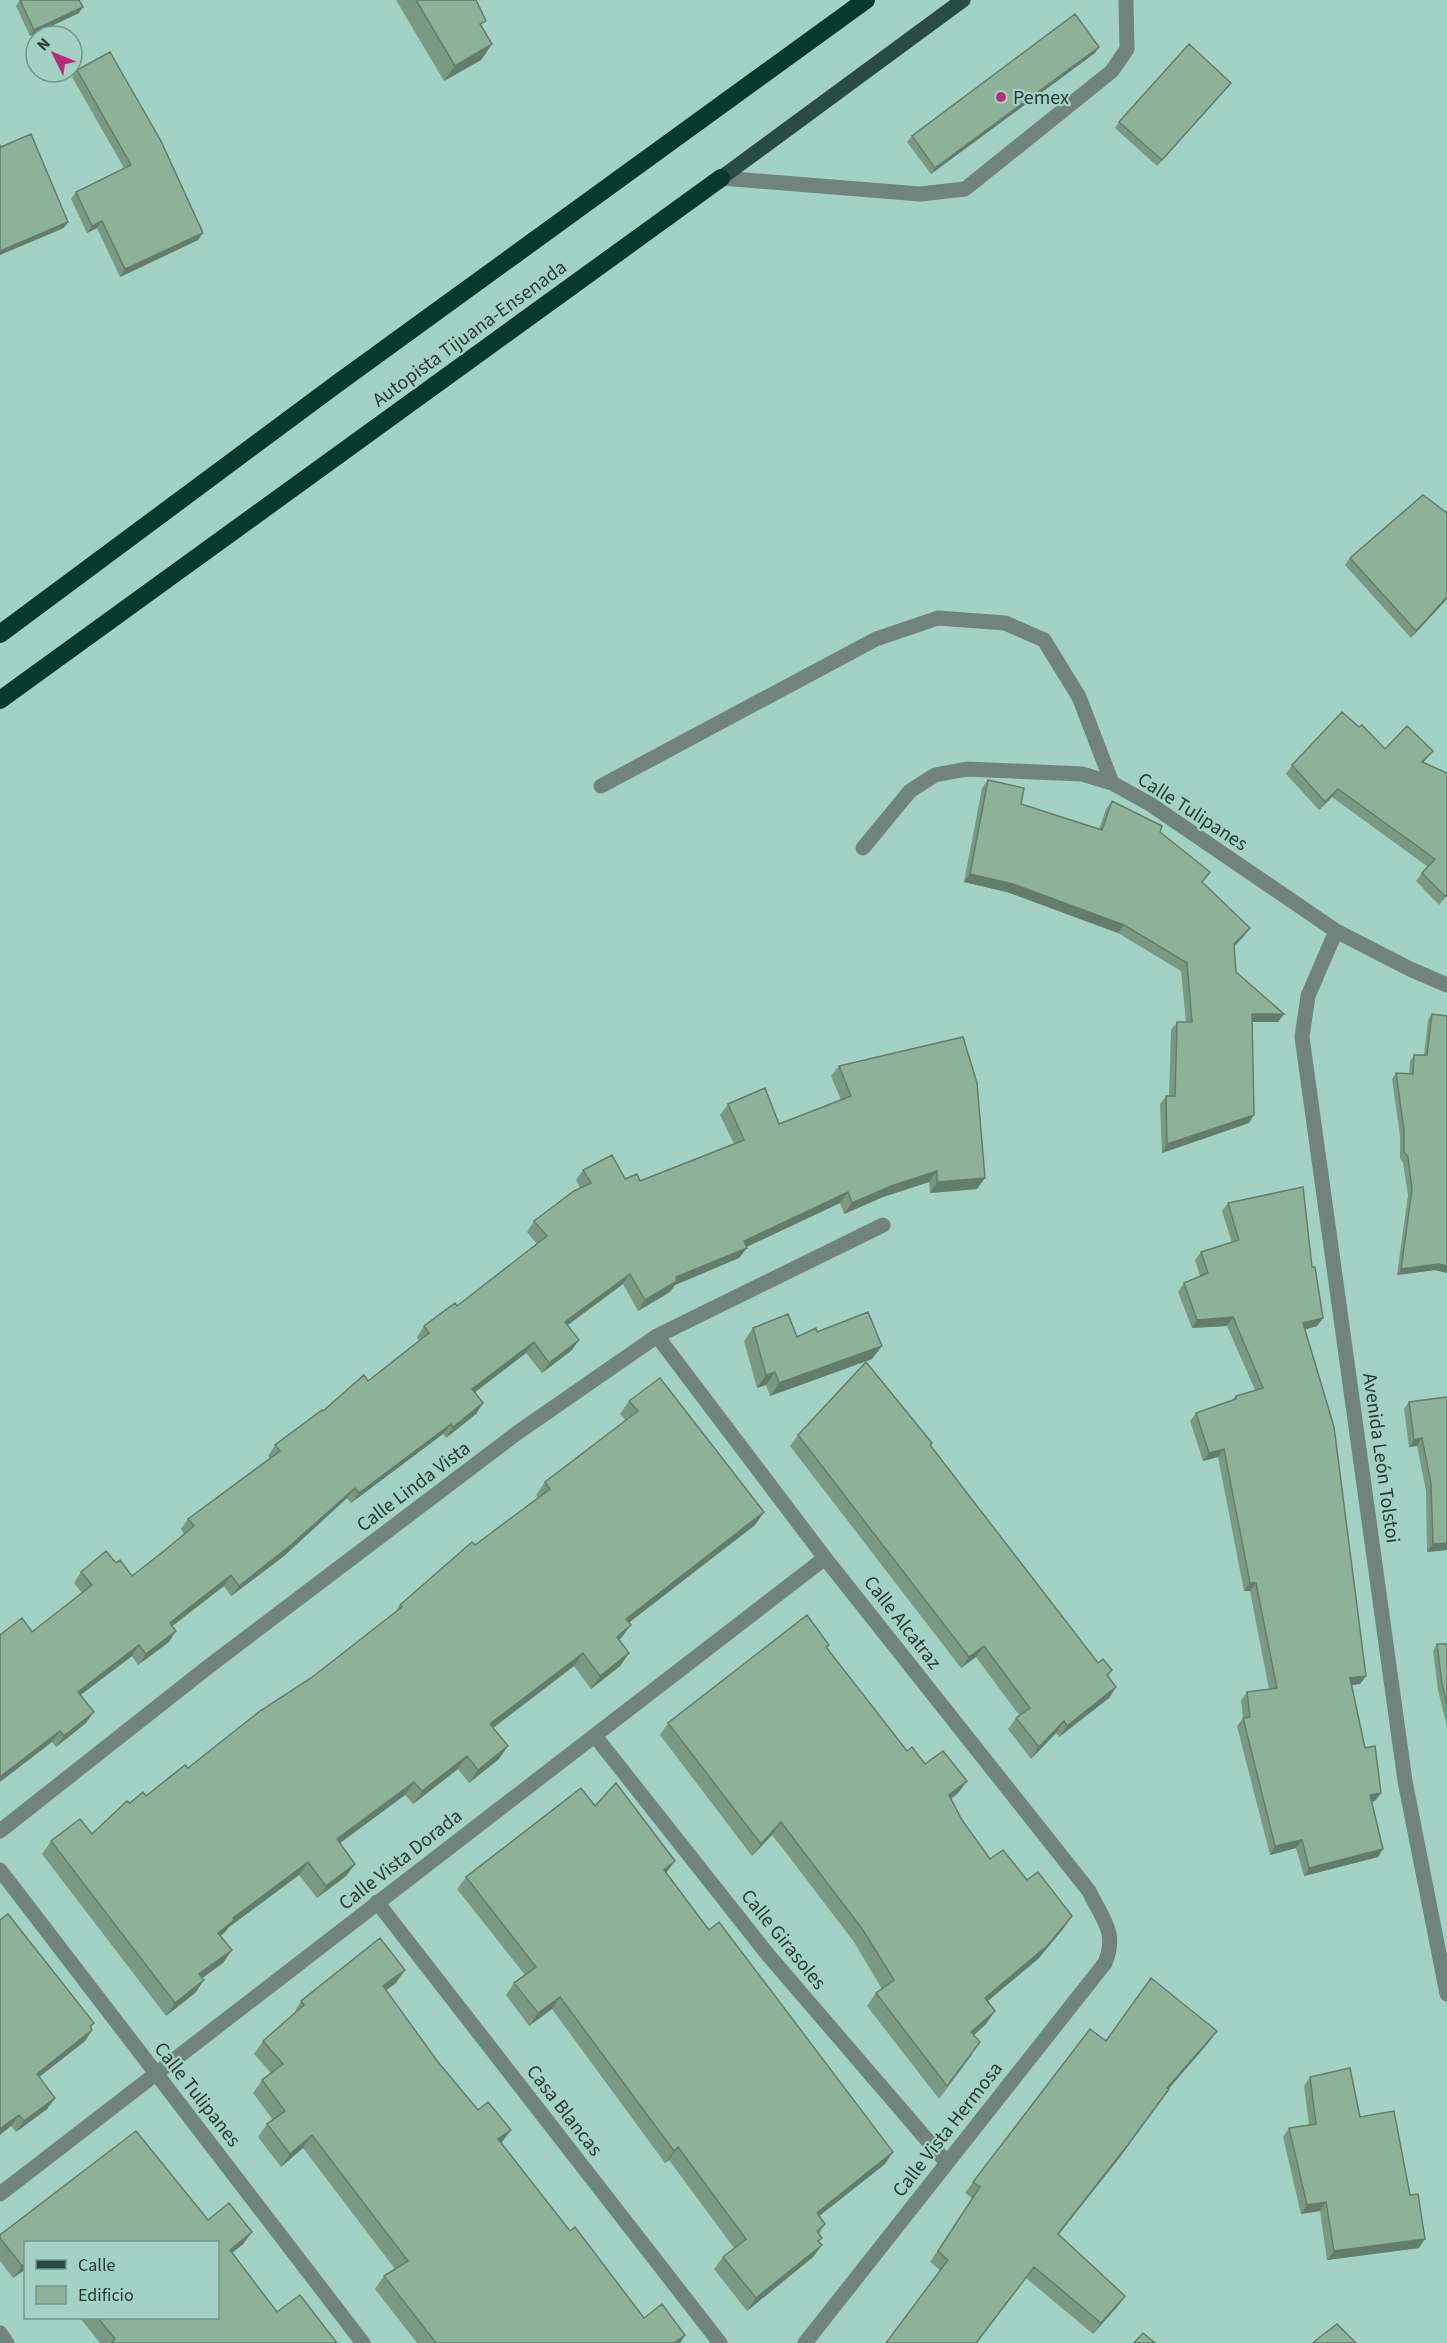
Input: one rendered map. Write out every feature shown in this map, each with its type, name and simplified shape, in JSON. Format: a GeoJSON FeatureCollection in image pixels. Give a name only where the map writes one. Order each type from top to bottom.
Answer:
{"type":"FeatureCollection","features":[{"type":"Feature","properties":{"kind":"highway","name":"Autopista Tijuana-Ensenada"},"geometry":{"type":"LineString","coordinates":[[0,634],[338,383],[866,0]]}},
{"type":"Feature","properties":{"kind":"highway","name":"Autopista Tijuana-Ensenada"},"geometry":{"type":"LineString","coordinates":[[0,700],[721,178]]}},
{"type":"Feature","properties":{"kind":"main road","name":"Autopista Tijuana-Ensenada"},"geometry":{"type":"LineString","coordinates":[[721,178],[963,0]]}},
{"type":"Feature","properties":{"kind":"street"},"geometry":{"type":"LineString","coordinates":[[721,178],[920,194],[965,189],[1112,71],[1126,49],[1126,0]]}},
{"type":"Feature","properties":{"kind":"street"},"geometry":{"type":"LineString","coordinates":[[601,786],[876,639],[938,618],[1005,623],[1044,639],[1079,697],[1112,783]]}},
{"type":"Feature","properties":{"kind":"street","name":"Calle Tulipanes"},"geometry":{"type":"LineString","coordinates":[[863,848],[910,790],[935,775],[967,768],[1082,774],[1112,783],[1150,804],[1336,931],[1447,985]]}},
{"type":"Feature","properties":{"kind":"street","name":"Avenida León Tolstoi"},"geometry":{"type":"LineString","coordinates":[[1336,931],[1308,996],[1302,1037],[1405,1781],[1447,1994]]}},
{"type":"Feature","properties":{"kind":"street","name":"Calle Linda Vista"},"geometry":{"type":"LineString","coordinates":[[0,1831],[208,1667],[498,1448],[657,1336],[883,1225]]}},
{"type":"Feature","properties":{"kind":"street","name":"Calle Alcatraz"},"geometry":{"type":"LineString","coordinates":[[657,1336],[825,1558],[1089,1891],[1112,1937]]}},
{"type":"Feature","properties":{"kind":"street","name":"Calle Vista Dorada"},"geometry":{"type":"LineString","coordinates":[[0,2194],[825,1558]]}},
{"type":"Feature","properties":{"kind":"street","name":"Calle Girasoles"},"geometry":{"type":"LineString","coordinates":[[595,1736],[769,1956],[947,2163]]}},
{"type":"Feature","properties":{"kind":"street","name":"Calle Tulipanes"},"geometry":{"type":"LineString","coordinates":[[0,1870],[363,2343]]}},
{"type":"Feature","properties":{"kind":"street","name":"Casa Blancas"},"geometry":{"type":"LineString","coordinates":[[377,1902],[720,2343]]}},
{"type":"Feature","properties":{"kind":"street","name":"Calle Vista Hermosa"},"geometry":{"type":"LineString","coordinates":[[805,2343],[1105,1962],[1111,1949],[1112,1937]]}},
{"type":"Feature","properties":{"kind":"street"},"geometry":{"type":"LineString","coordinates":[[0,2333],[8,2343]]}},
{"type":"Feature","properties":{"kind":"building"},"geometry":{"type":"Polygon","coordinates":[[[20,0],[79,0],[83,7],[47,24],[31,24],[20,0]]]}},
{"type":"Feature","properties":{"kind":"building"},"geometry":{"type":"Polygon","coordinates":[[[416,0],[476,0],[486,21],[480,24],[492,44],[455,66],[416,0]]]}},
{"type":"Feature","properties":{"kind":"building","name":"Pemex"},"geometry":{"type":"Polygon","coordinates":[[[1075,14],[1099,47],[935,168],[912,136],[1075,14]]]}},
{"type":"Feature","properties":{"kind":"building"},"geometry":{"type":"Polygon","coordinates":[[[1189,44],[1231,83],[1162,160],[1119,122],[1189,44]]]}},
{"type":"Feature","properties":{"kind":"building"},"geometry":{"type":"Polygon","coordinates":[[[110,52],[161,141],[203,233],[125,269],[102,221],[92,226],[76,192],[131,165],[84,82],[84,66],[110,52]]]}},
{"type":"Feature","properties":{"kind":"building"},"geometry":{"type":"Polygon","coordinates":[[[31,134],[68,222],[0,251],[0,145],[1,147],[31,134]]]}},
{"type":"Feature","properties":{"kind":"building"},"geometry":{"type":"Polygon","coordinates":[[[1423,495],[1447,513],[1447,597],[1416,631],[1350,558],[1423,495]]]}},
{"type":"Feature","properties":{"kind":"building"},"geometry":{"type":"Polygon","coordinates":[[[1342,712],[1359,727],[1362,725],[1385,749],[1407,726],[1433,751],[1422,762],[1447,773],[1447,894],[1445,896],[1422,873],[1435,859],[1338,789],[1325,802],[1292,765],[1342,712]]]}},
{"type":"Feature","properties":{"kind":"building"},"geometry":{"type":"Polygon","coordinates":[[[988,780],[1024,788],[1021,804],[1102,830],[1112,801],[1162,826],[1160,832],[1210,872],[1202,882],[1250,928],[1234,944],[1236,972],[1284,1014],[1252,1014],[1254,1115],[1167,1144],[1166,1096],[1175,1096],[1177,1022],[1192,1022],[1187,963],[1124,925],[1013,884],[970,874],[988,780]]]}},
{"type":"Feature","properties":{"kind":"building"},"geometry":{"type":"Polygon","coordinates":[[[1432,1014],[1447,1016],[1447,1266],[1439,1264],[1401,1269],[1412,1189],[1408,1157],[1404,1152],[1404,1130],[1396,1073],[1413,1074],[1414,1055],[1427,1055],[1432,1014]]]}},
{"type":"Feature","properties":{"kind":"building"},"geometry":{"type":"Polygon","coordinates":[[[963,1037],[977,1083],[985,1178],[937,1182],[937,1171],[891,1186],[852,1203],[848,1192],[744,1241],[747,1248],[676,1277],[677,1281],[645,1300],[630,1274],[565,1322],[579,1340],[549,1363],[534,1342],[472,1389],[483,1403],[453,1427],[451,1424],[359,1493],[355,1488],[291,1545],[239,1586],[231,1575],[170,1623],[176,1631],[146,1654],[139,1645],[78,1692],[94,1712],[64,1736],[60,1731],[0,1777],[0,1635],[22,1618],[32,1632],[92,1585],[81,1572],[106,1551],[116,1563],[120,1560],[132,1576],[164,1551],[194,1526],[188,1519],[280,1451],[275,1445],[323,1411],[364,1375],[368,1381],[429,1333],[424,1326],[455,1303],[457,1306],[547,1236],[534,1221],[574,1191],[591,1183],[583,1170],[612,1155],[625,1179],[637,1174],[640,1181],[744,1140],[728,1104],[765,1088],[779,1124],[851,1096],[839,1066],[963,1037]]]}},
{"type":"Feature","properties":{"kind":"building"},"geometry":{"type":"Polygon","coordinates":[[[1303,1187],[1312,1267],[1315,1267],[1323,1318],[1303,1323],[1334,1427],[1366,1676],[1350,1678],[1365,1748],[1375,1746],[1381,1793],[1370,1795],[1383,1849],[1309,1868],[1302,1840],[1275,1846],[1243,1718],[1250,1717],[1247,1692],[1277,1688],[1256,1583],[1250,1583],[1224,1449],[1209,1453],[1196,1413],[1236,1399],[1236,1396],[1263,1388],[1233,1317],[1197,1320],[1184,1283],[1208,1273],[1201,1252],[1239,1240],[1228,1203],[1303,1187]]]}},
{"type":"Feature","properties":{"kind":"building"},"geometry":{"type":"Polygon","coordinates":[[[868,1312],[882,1346],[779,1383],[775,1372],[766,1375],[753,1328],[788,1314],[797,1337],[816,1328],[817,1332],[868,1312]]]}},
{"type":"Feature","properties":{"kind":"building"},"geometry":{"type":"Polygon","coordinates":[[[866,1362],[932,1443],[930,1445],[1098,1663],[1103,1659],[1112,1670],[1107,1675],[1116,1687],[1067,1726],[1064,1721],[1039,1747],[1016,1718],[1030,1708],[984,1646],[969,1657],[798,1435],[866,1362]]]}},
{"type":"Feature","properties":{"kind":"building"},"geometry":{"type":"Polygon","coordinates":[[[660,1378],[764,1512],[626,1619],[631,1625],[617,1637],[629,1653],[600,1676],[583,1653],[490,1724],[508,1746],[478,1770],[467,1756],[422,1791],[414,1782],[337,1839],[355,1864],[326,1886],[308,1862],[233,1918],[234,1920],[218,1933],[232,1950],[199,1974],[204,1980],[175,2003],[51,1841],[80,1819],[92,1834],[127,1801],[130,1803],[143,1792],[146,1796],[185,1765],[188,1768],[260,1711],[311,1678],[402,1607],[400,1605],[472,1542],[475,1545],[550,1489],[545,1482],[638,1411],[629,1401],[660,1378]]]}},
{"type":"Feature","properties":{"kind":"building"},"geometry":{"type":"Polygon","coordinates":[[[1447,1397],[1447,1543],[1433,1544],[1431,1484],[1422,1438],[1414,1440],[1409,1402],[1447,1397]]]}},
{"type":"Feature","properties":{"kind":"building"},"geometry":{"type":"Polygon","coordinates":[[[807,1615],[829,1645],[826,1647],[907,1751],[912,1747],[925,1764],[943,1751],[967,1781],[949,1795],[962,1820],[990,1859],[1003,1850],[1027,1880],[1038,1872],[1072,1916],[1047,1946],[985,1998],[995,2011],[971,2032],[980,2042],[947,2086],[876,1993],[894,1980],[863,1930],[781,1822],[761,1844],[668,1723],[807,1615]]]}},
{"type":"Feature","properties":{"kind":"building"},"geometry":{"type":"Polygon","coordinates":[[[1437,1644],[1447,1644],[1447,1704],[1442,1684],[1437,1644]]]}},
{"type":"Feature","properties":{"kind":"building"},"geometry":{"type":"Polygon","coordinates":[[[616,1783],[675,1861],[664,1870],[709,1930],[719,1922],[893,2152],[817,2213],[825,2224],[817,2231],[822,2238],[818,2241],[822,2245],[756,2298],[723,2257],[746,2239],[678,2147],[674,2151],[560,1997],[538,2013],[514,1983],[536,1967],[466,1877],[581,1788],[595,1806],[616,1783]]]}},
{"type":"Feature","properties":{"kind":"building"},"geometry":{"type":"Polygon","coordinates":[[[8,1914],[94,2023],[90,2026],[92,2030],[37,2074],[55,2098],[24,2121],[19,2115],[0,2129],[0,1920],[8,1914]]]}},
{"type":"Feature","properties":{"kind":"building"},"geometry":{"type":"Polygon","coordinates":[[[380,1938],[405,1970],[383,1986],[438,2062],[478,2110],[488,2102],[511,2130],[498,2139],[570,2231],[575,2227],[644,2318],[662,2304],[685,2335],[674,2343],[436,2343],[384,2276],[408,2261],[312,2135],[290,2154],[267,2124],[285,2111],[262,2080],[283,2064],[263,2041],[304,2005],[301,2001],[380,1938]]]}},
{"type":"Feature","properties":{"kind":"building"},"geometry":{"type":"Polygon","coordinates":[[[1151,1978],[1217,2031],[1167,2088],[1169,2089],[1127,2146],[1058,2234],[1125,2296],[1101,2323],[1034,2267],[976,2343],[886,2343],[948,2260],[938,2251],[980,2187],[973,2182],[1090,2029],[1106,2041],[1151,1978]]]}},
{"type":"Feature","properties":{"kind":"building"},"geometry":{"type":"Polygon","coordinates":[[[1350,2068],[1360,2117],[1394,2111],[1410,2195],[1418,2194],[1425,2239],[1334,2251],[1326,2202],[1307,2205],[1289,2128],[1316,2124],[1310,2077],[1350,2068]]]}},
{"type":"Feature","properties":{"kind":"building"},"geometry":{"type":"Polygon","coordinates":[[[136,2131],[208,2220],[229,2203],[252,2232],[230,2250],[277,2312],[300,2295],[337,2343],[112,2343],[115,2339],[99,2319],[219,2319],[219,2241],[24,2241],[24,2264],[22,2266],[0,2235],[136,2131]]]}},
{"type":"Feature","properties":{"kind":"building"},"geometry":{"type":"Polygon","coordinates":[[[1337,2324],[1356,2343],[1313,2343],[1320,2337],[1337,2324]]]}},
{"type":"Feature","properties":{"kind":"building"},"geometry":{"type":"Polygon","coordinates":[[[1143,2333],[1155,2343],[1134,2343],[1143,2333]]]}},
{"type":"Feature","properties":{"kind":"place","name":"Pemex"},"geometry":{"type":"Point","coordinates":[1001,97]}}]}
